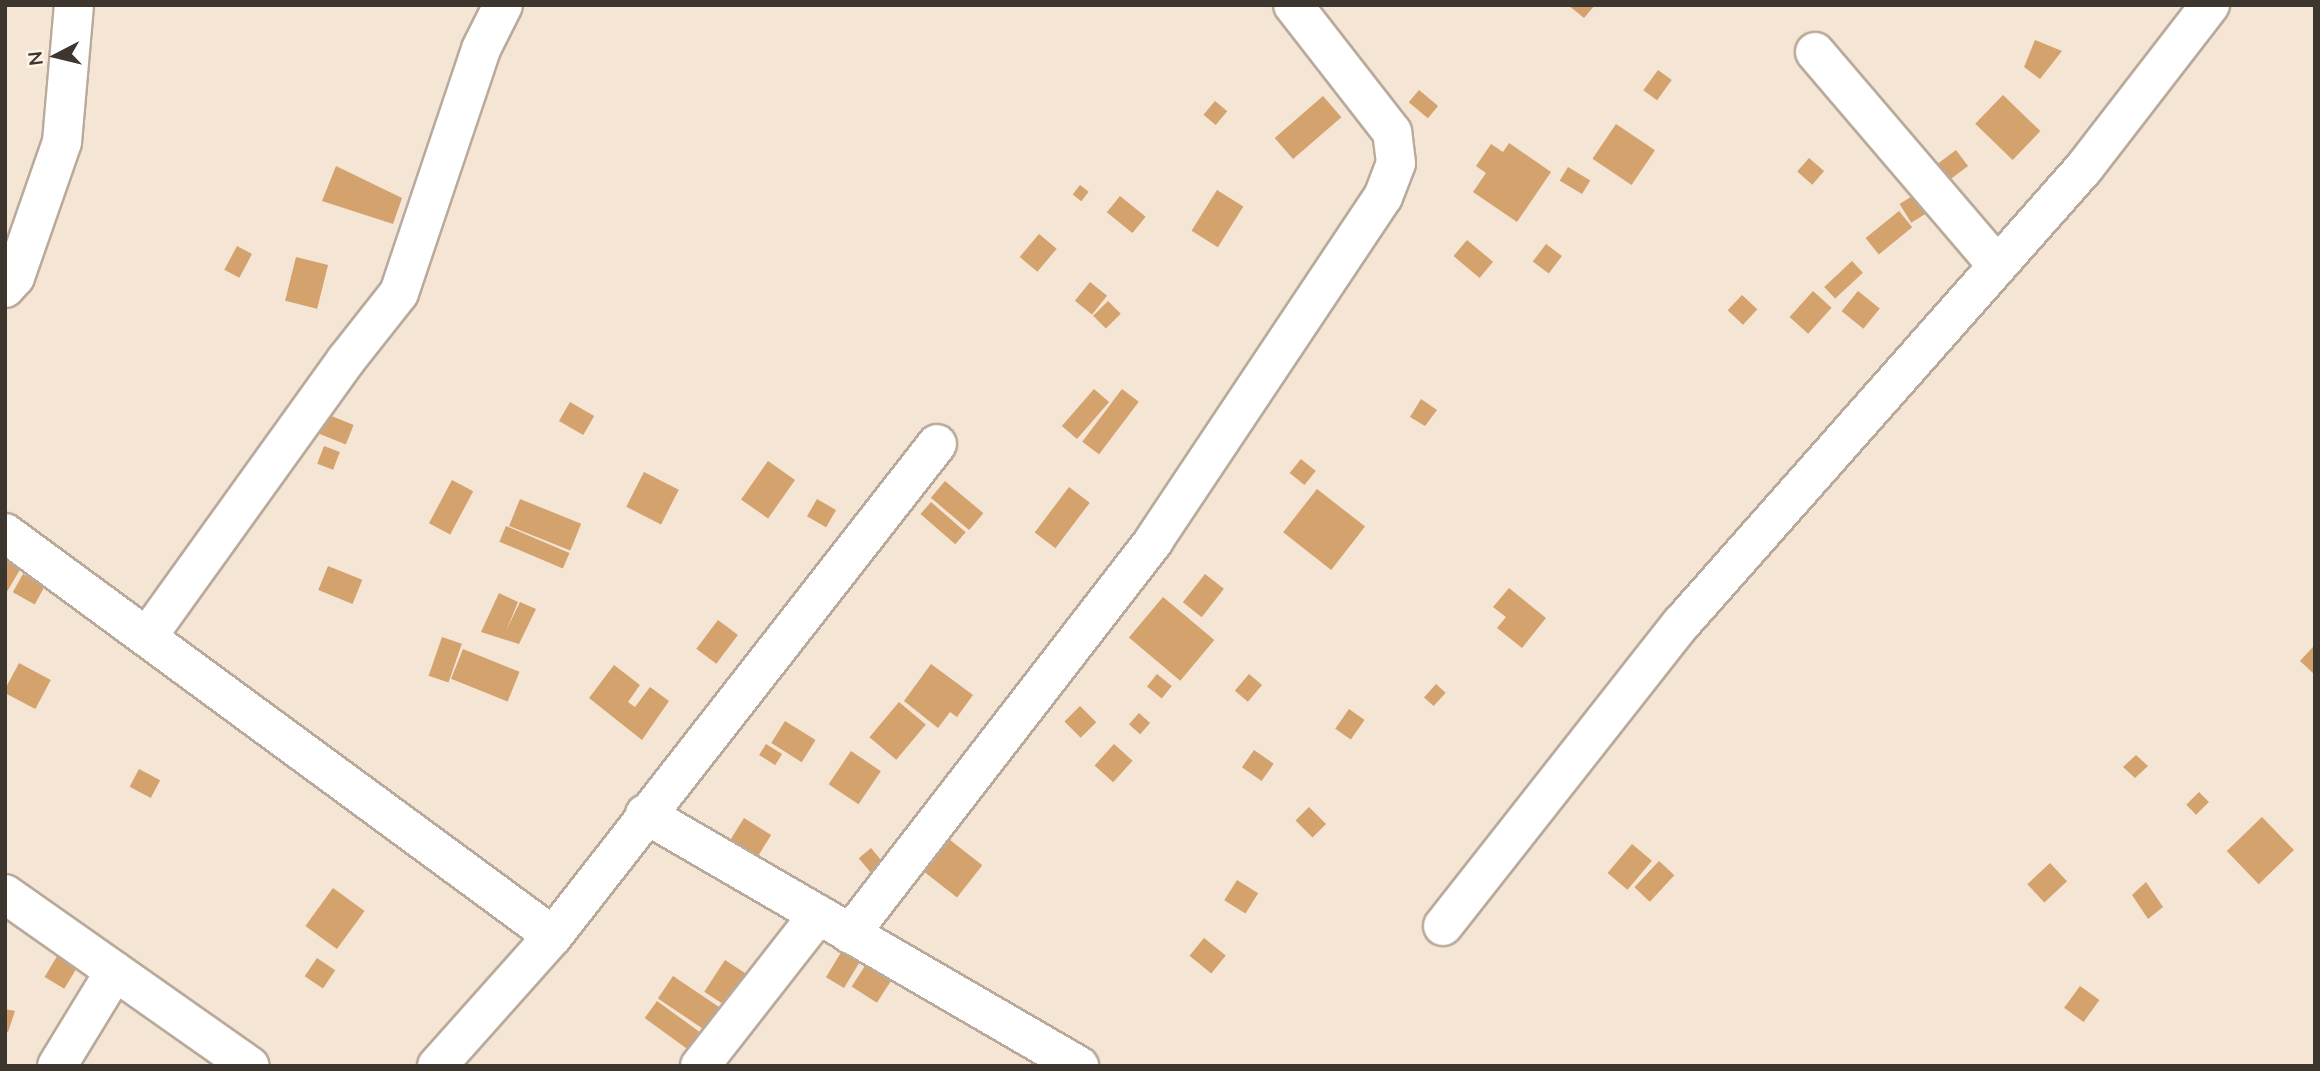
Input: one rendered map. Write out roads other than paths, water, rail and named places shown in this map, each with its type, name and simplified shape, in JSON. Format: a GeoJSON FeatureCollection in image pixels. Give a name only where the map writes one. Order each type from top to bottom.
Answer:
{"type":"FeatureCollection","features":[{"type":"Feature","properties":{"kind":"street"},"geometry":{"type":"LineString","coordinates":[[5,288],[15,277],[62,142],[74,5]]}},
{"type":"Feature","properties":{"kind":"street"},"geometry":{"type":"LineString","coordinates":[[147,637],[346,360],[399,293],[481,49],[503,5]]}},
{"type":"Feature","properties":{"kind":"street"},"geometry":{"type":"LineString","coordinates":[[701,1066],[834,925],[1154,540],[1383,197],[1396,163],[1392,132],[1293,5]]}},
{"type":"Feature","properties":{"kind":"street"},"geometry":{"type":"LineString","coordinates":[[1443,926],[1680,625],[2084,168],[2210,5]]}},
{"type":"Feature","properties":{"kind":"street"},"geometry":{"type":"LineString","coordinates":[[1815,52],[1997,265]]}},
{"type":"Feature","properties":{"kind":"street"},"geometry":{"type":"LineString","coordinates":[[437,1066],[553,936],[645,814],[937,444]]}},
{"type":"Feature","properties":{"kind":"street"},"geometry":{"type":"LineString","coordinates":[[5,533],[553,936]]}},
{"type":"Feature","properties":{"kind":"street"},"geometry":{"type":"LineString","coordinates":[[645,814],[1079,1066]]}},
{"type":"Feature","properties":{"kind":"street"},"geometry":{"type":"LineString","coordinates":[[5,894],[250,1066]]}},
{"type":"Feature","properties":{"kind":"street"},"geometry":{"type":"LineString","coordinates":[[57,1066],[115,971]]}}]}
